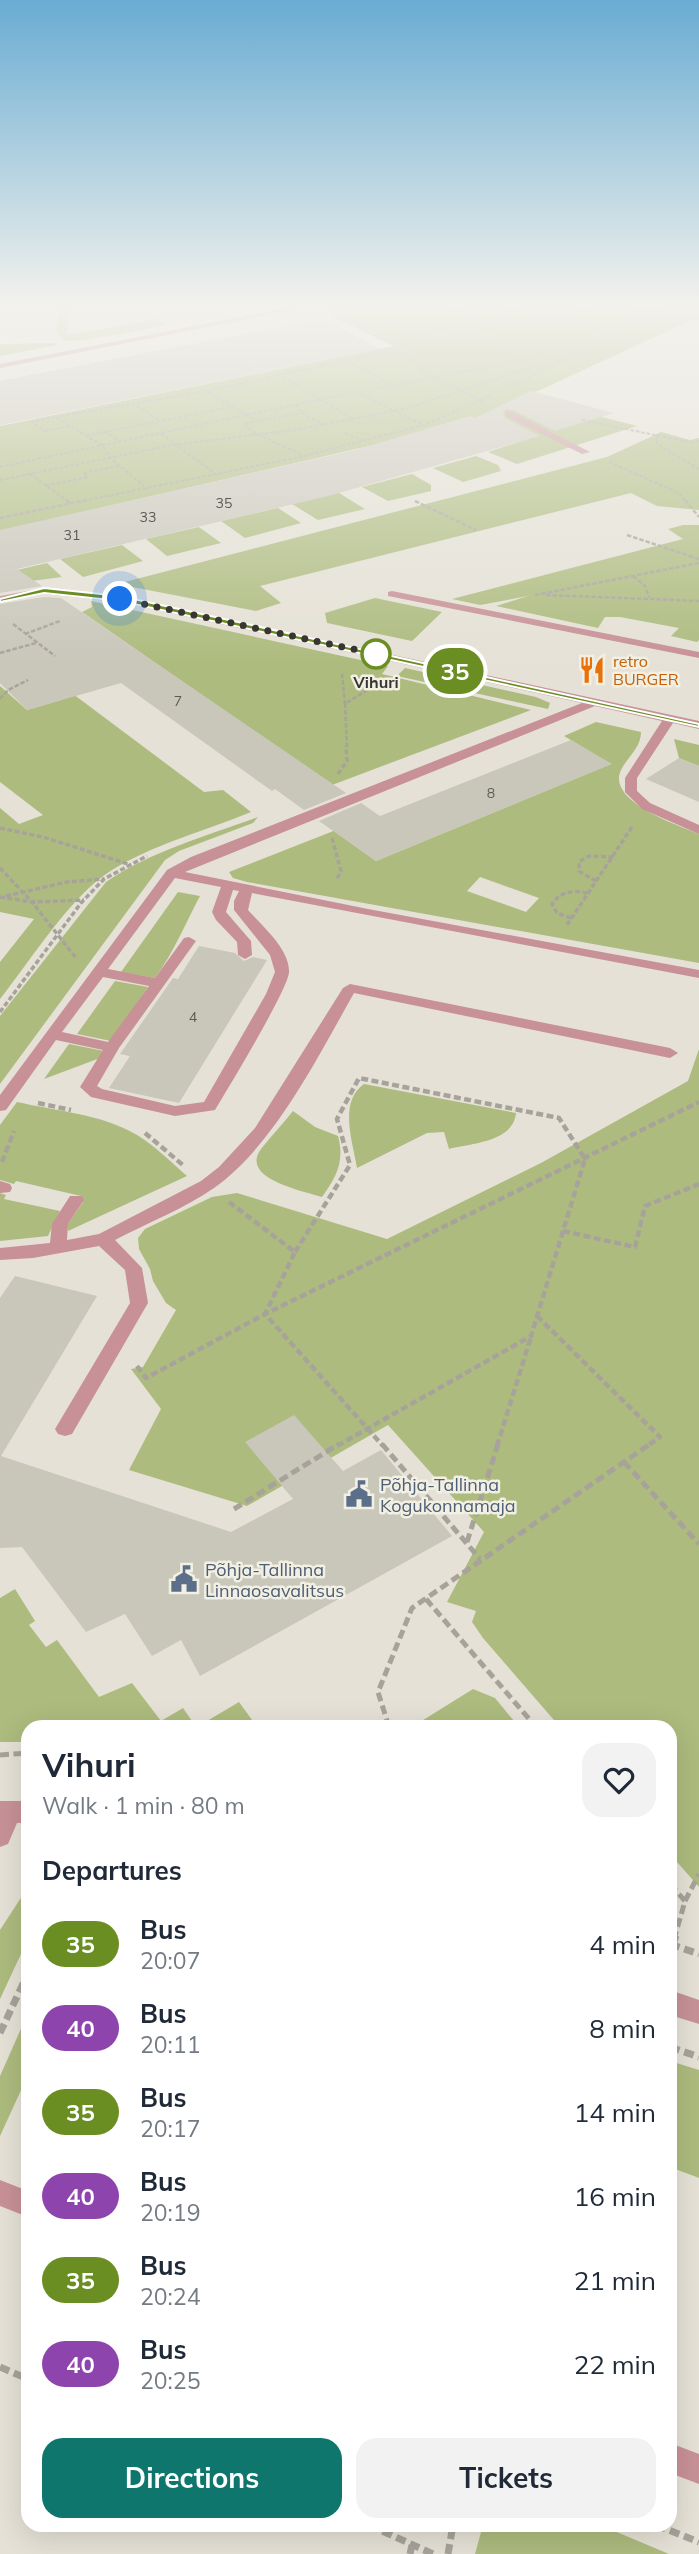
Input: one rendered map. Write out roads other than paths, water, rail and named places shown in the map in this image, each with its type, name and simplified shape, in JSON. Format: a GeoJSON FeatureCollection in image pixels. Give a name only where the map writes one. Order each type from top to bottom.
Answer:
{"type":"FeatureCollection","features":[{"type":"Feature","properties":{"kind":"street"},"geometry":{"type":"LineString","coordinates":[[530,425],[586,452]]}},
{"type":"Feature","properties":{"kind":"street"},"geometry":{"type":"LineString","coordinates":[[0,599],[44,591],[120,599],[699,724]]}},
{"type":"Feature","properties":{"kind":"street"},"geometry":{"type":"LineString","coordinates":[[392,594],[699,655]]}},
{"type":"Feature","properties":{"kind":"street"},"geometry":{"type":"LineString","coordinates":[[0,1106],[173,873],[196,860],[595,702]]}},
{"type":"Feature","properties":{"kind":"street"},"geometry":{"type":"LineString","coordinates":[[670,718],[631,778],[631,792],[646,806],[699,830]]}},
{"type":"Feature","properties":{"kind":"street"},"geometry":{"type":"LineString","coordinates":[[173,873],[323,904],[699,974]]}},
{"type":"Feature","properties":{"kind":"street"},"geometry":{"type":"LineString","coordinates":[[229,885],[217,904],[219,916],[244,941],[245,956]]}},
{"type":"Feature","properties":{"kind":"street"},"geometry":{"type":"LineString","coordinates":[[189,941],[112,1047],[88,1087],[97,1093],[175,1111],[209,1107],[273,994],[282,972],[276,954],[242,910],[241,901],[247,889]]}},
{"type":"Feature","properties":{"kind":"street"},"geometry":{"type":"LineString","coordinates":[[99,972],[157,983]]}},
{"type":"Feature","properties":{"kind":"street"},"geometry":{"type":"LineString","coordinates":[[0,1254],[103,1239],[208,1185],[225,1171],[261,1132],[312,1054],[350,988],[670,1053]]}},
{"type":"Feature","properties":{"kind":"street"},"geometry":{"type":"LineString","coordinates":[[52,1035],[112,1047]]}},
{"type":"Feature","properties":{"kind":"street"},"geometry":{"type":"LineString","coordinates":[[58,1247],[60,1224],[76,1200]]}},
{"type":"Feature","properties":{"kind":"street"},"geometry":{"type":"LineString","coordinates":[[65,1429],[139,1303],[133,1268],[103,1239]]}},
{"type":"Feature","properties":{"kind":"street"},"geometry":{"type":"LineString","coordinates":[[0,1836],[13,1812]]}},
{"type":"Feature","properties":{"kind":"street"},"geometry":{"type":"LineString","coordinates":[[677,2004],[699,2012]]}},
{"type":"Feature","properties":{"kind":"street"},"geometry":{"type":"LineString","coordinates":[[0,2193],[21,2201]]}},
{"type":"Feature","properties":{"kind":"street"},"geometry":{"type":"LineString","coordinates":[[677,2461],[699,2469]]}},
{"type":"Feature","properties":{"kind":"place","name":"Vihuri"},"geometry":{"type":"Point","coordinates":[376,654]}},
{"type":"Feature","properties":{"kind":"place","name":"retro BURGER"},"geometry":{"type":"Point","coordinates":[592,670]}},
{"type":"Feature","properties":{"kind":"place","name":"Põhja-Tallinna Kogukonnamaja"},"geometry":{"type":"Point","coordinates":[359,1494]}},
{"type":"Feature","properties":{"kind":"place","name":"Põhja-Tallinna Linnaosavalitsus"},"geometry":{"type":"Point","coordinates":[184,1579]}}]}
